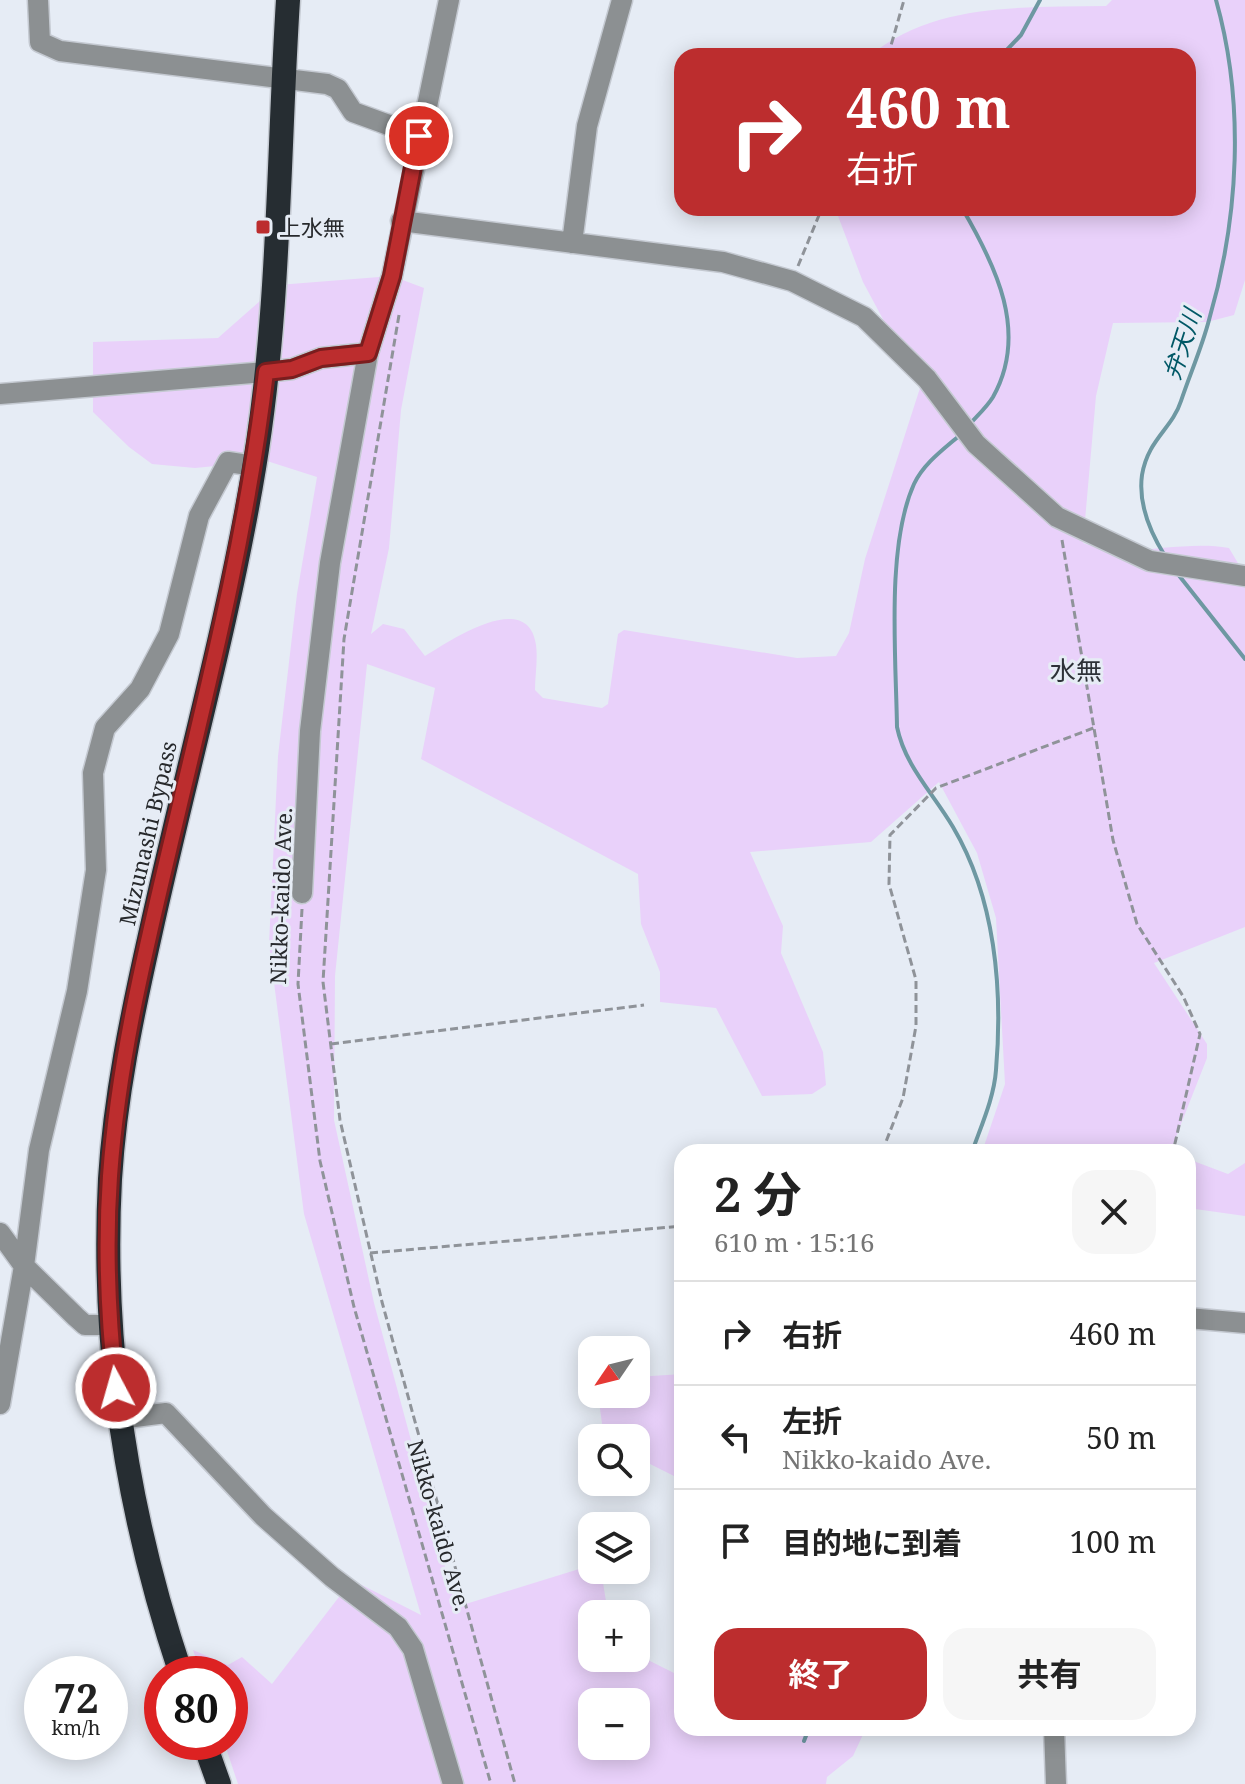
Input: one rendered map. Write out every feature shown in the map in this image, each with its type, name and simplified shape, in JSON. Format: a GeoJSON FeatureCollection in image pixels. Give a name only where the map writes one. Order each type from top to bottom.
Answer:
{"type":"FeatureCollection","features":[{"type":"Feature","properties":{"kind":"highway","name":"Mizunashi Bypass"},"geometry":{"type":"LineString","coordinates":[[176,1656],[148,1566],[119,1419],[109,1325],[110,1176],[135,1002],[214,662],[255,466],[276,268],[288,0]]}},
{"type":"Feature","properties":{"kind":"highway"},"geometry":{"type":"LineString","coordinates":[[210,1760],[219,1784]]}},
{"type":"Feature","properties":{"kind":"street"},"geometry":{"type":"LineString","coordinates":[[38,0],[40,42],[60,51],[283,77],[338,89],[353,112],[419,136]]}},
{"type":"Feature","properties":{"kind":"street","name":"Nikko-kaido Ave."},"geometry":{"type":"LineString","coordinates":[[302,893],[310,731],[323,625],[368,353],[392,276],[449,0]]}},
{"type":"Feature","properties":{"kind":"street"},"geometry":{"type":"LineString","coordinates":[[572,243],[587,126],[622,0]]}},
{"type":"Feature","properties":{"kind":"street"},"geometry":{"type":"LineString","coordinates":[[401,221],[723,262],[792,281],[864,317],[927,379],[976,444],[1057,517],[1150,561],[1245,576]]}},
{"type":"Feature","properties":{"kind":"street"},"geometry":{"type":"LineString","coordinates":[[0,394],[266,372],[292,369],[321,358],[368,353]]}},
{"type":"Feature","properties":{"kind":"street"},"geometry":{"type":"LineString","coordinates":[[0,1404],[24,1266],[39,1150],[77,991],[94,885],[93,773],[105,728],[140,689],[169,634],[199,516],[221,470],[228,462],[255,466]]}},
{"type":"Feature","properties":{"kind":"street"},"geometry":{"type":"LineString","coordinates":[[0,1233],[24,1266],[85,1325],[109,1325]]}},
{"type":"Feature","properties":{"kind":"street"},"geometry":{"type":"LineString","coordinates":[[1196,1319],[1245,1323]]}},
{"type":"Feature","properties":{"kind":"street"},"geometry":{"type":"LineString","coordinates":[[119,1419],[166,1413],[263,1516],[332,1577],[398,1627],[413,1649],[453,1784]]}},
{"type":"Feature","properties":{"kind":"street"},"geometry":{"type":"LineString","coordinates":[[1054,1736],[1056,1784]]}},
{"type":"Feature","properties":{"kind":"path"},"geometry":{"type":"LineString","coordinates":[[890,48],[904,0]]}},
{"type":"Feature","properties":{"kind":"path"},"geometry":{"type":"LineString","coordinates":[[792,281],[819,216]]}},
{"type":"Feature","properties":{"kind":"path"},"geometry":{"type":"LineString","coordinates":[[399,312],[401,320],[365,500],[344,639],[323,982],[340,1120],[370,1253],[515,1784]]}},
{"type":"Feature","properties":{"kind":"path"},"geometry":{"type":"LineString","coordinates":[[1057,517],[1096,727],[1113,840],[1137,924],[1183,996],[1200,1034],[1175,1144]]}},
{"type":"Feature","properties":{"kind":"path"},"geometry":{"type":"LineString","coordinates":[[885,1144],[903,1098],[916,1026],[916,980],[889,884],[890,835],[936,788],[1096,727]]}},
{"type":"Feature","properties":{"kind":"path","name":"Nikko-kaido Ave."},"geometry":{"type":"LineString","coordinates":[[302,893],[298,984],[320,1161],[354,1307],[491,1784]]}},
{"type":"Feature","properties":{"kind":"path"},"geometry":{"type":"LineString","coordinates":[[331,1044],[644,1005]]}},
{"type":"Feature","properties":{"kind":"path"},"geometry":{"type":"LineString","coordinates":[[370,1253],[674,1227]]}},
{"type":"Feature","properties":{"kind":"shaded area"},"geometry":{"type":"Polygon","coordinates":[[[1112,0],[1245,0],[1245,280],[1234,315],[1207,322],[1113,323],[1096,396],[1083,543],[1118,550],[1193,546],[1229,548],[1245,575],[1245,927],[1154,963],[1207,1044],[1207,1058],[1173,1144],[985,1144],[1005,1084],[996,918],[977,853],[939,782],[871,842],[750,852],[783,926],[781,953],[823,1052],[826,1085],[812,1094],[762,1096],[716,1008],[660,1002],[660,972],[641,924],[638,874],[421,759],[435,688],[367,664],[335,976],[334,1120],[374,1303],[456,1607],[578,1569],[578,1584],[603,1584],[606,1600],[578,1600],[578,1672],[650,1672],[650,1661],[674,1673],[674,1736],[862,1736],[853,1756],[827,1777],[826,1784],[238,1784],[230,1760],[248,1760],[248,1662],[272,1684],[352,1580],[421,1615],[304,1214],[269,944],[278,756],[297,594],[317,477],[267,461],[195,468],[152,464],[129,447],[93,412],[93,342],[218,338],[278,285],[392,276],[424,288],[401,410],[389,548],[371,634],[383,624],[404,629],[425,656],[486,624],[503,619],[519,620],[530,628],[536,645],[535,690],[543,698],[602,708],[608,704],[618,634],[624,630],[797,658],[836,656],[849,633],[865,559],[920,388],[863,282],[838,216],[1196,216],[1196,48],[881,48],[923,25],[982,11],[1106,6],[1112,0]]]}},
{"type":"Feature","properties":{"kind":"shaded area"},"geometry":{"type":"Polygon","coordinates":[[[1196,1162],[1228,1174],[1245,1163],[1245,1216],[1196,1209],[1196,1162]]]}},
{"type":"Feature","properties":{"kind":"shaded area"},"geometry":{"type":"Polygon","coordinates":[[[674,1375],[674,1476],[650,1464],[650,1424],[602,1424],[600,1408],[650,1408],[650,1376],[674,1375]]]}},
{"type":"Feature","properties":{"kind":"waterway"},"geometry":{"type":"LineString","coordinates":[[1009,48],[1021,35],[1040,0]]}},
{"type":"Feature","properties":{"kind":"waterway","name":"弁天川"},"geometry":{"type":"LineString","coordinates":[[1165,556],[1146,517],[1142,475],[1149,452],[1177,411],[1203,340],[1219,281],[1232,201],[1235,160],[1231,79],[1216,0]]}},
{"type":"Feature","properties":{"kind":"waterway"},"geometry":{"type":"LineString","coordinates":[[966,216],[996,276],[1008,324],[1008,349],[1003,373],[991,401],[969,425]]}},
{"type":"Feature","properties":{"kind":"waterway"},"geometry":{"type":"LineString","coordinates":[[960,435],[923,469],[905,509],[896,570],[895,636],[897,727],[901,741],[913,767],[967,854],[987,913],[993,944],[998,1007],[996,1070],[990,1101],[975,1144]]}},
{"type":"Feature","properties":{"kind":"waterway","name":"弁天川"},"geometry":{"type":"LineString","coordinates":[[1177,573],[1245,659]]}},
{"type":"Feature","properties":{"kind":"waterway"},"geometry":{"type":"LineString","coordinates":[[804,1741],[806,1736]]}},
{"type":"Feature","properties":{"kind":"place","name":"上水無"},"geometry":{"type":"Point","coordinates":[263,227]}},
{"type":"Feature","properties":{"kind":"district","name":"水無"},"geometry":{"type":"Point","coordinates":[1076,670]}},
{"type":"Feature","properties":{"kind":"route"},"geometry":{"type":"LineString","coordinates":[[116,1388],[109,1325],[108,1246],[110,1176],[118,1107],[135,1002],[159,891],[237,557],[255,466],[266,372],[292,369],[321,358],[368,353],[392,276],[419,136]]}}]}
